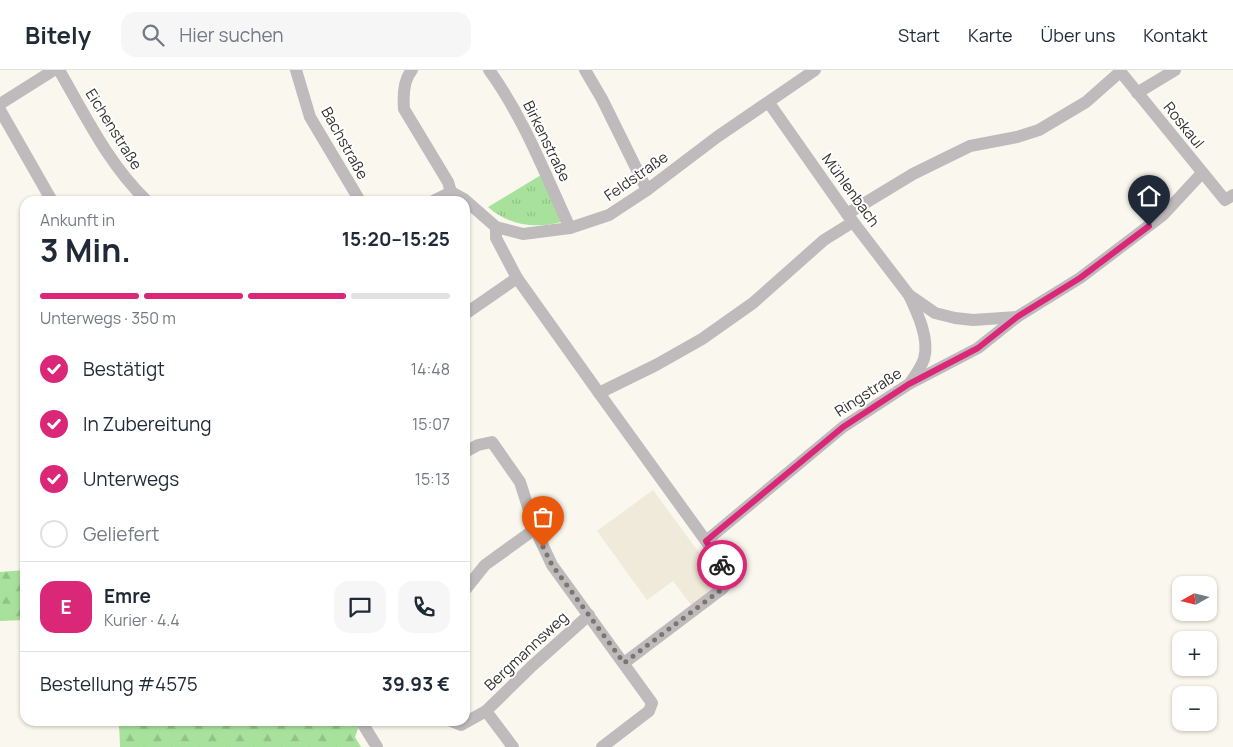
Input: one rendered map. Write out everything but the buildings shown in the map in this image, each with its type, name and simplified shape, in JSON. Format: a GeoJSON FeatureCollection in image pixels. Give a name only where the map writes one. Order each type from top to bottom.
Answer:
{"type":"FeatureCollection","features":[{"type":"Feature","properties":{"kind":"street"},"geometry":{"type":"LineString","coordinates":[[0,104],[54,70]]}},
{"type":"Feature","properties":{"kind":"street","name":"Eichenstraße"},"geometry":{"type":"LineString","coordinates":[[59,70],[117,167],[143,196]]}},
{"type":"Feature","properties":{"kind":"street","name":"Bachstraße"},"geometry":{"type":"LineString","coordinates":[[296,70],[310,117],[357,196]]}},
{"type":"Feature","properties":{"kind":"street"},"geometry":{"type":"LineString","coordinates":[[412,70],[408,75],[403,97],[404,109],[448,182],[451,192],[443,196]]}},
{"type":"Feature","properties":{"kind":"street","name":"Birkenstraße"},"geometry":{"type":"LineString","coordinates":[[490,70],[505,93],[530,140],[570,228]]}},
{"type":"Feature","properties":{"kind":"street"},"geometry":{"type":"LineString","coordinates":[[585,70],[602,99],[647,190]]}},
{"type":"Feature","properties":{"kind":"street","name":"Feldstraße"},"geometry":{"type":"LineString","coordinates":[[470,204],[496,227],[523,234],[570,228],[609,215],[647,190],[717,137],[815,70]]}},
{"type":"Feature","properties":{"kind":"street"},"geometry":{"type":"LineString","coordinates":[[1138,93],[1175,70]]}},
{"type":"Feature","properties":{"kind":"street"},"geometry":{"type":"LineString","coordinates":[[599,393],[656,365],[702,339],[753,303],[850,218],[913,174],[970,146],[1017,138],[1039,130],[1086,102],[1120,71]]}},
{"type":"Feature","properties":{"kind":"street","name":"Roskaul"},"geometry":{"type":"LineString","coordinates":[[1120,71],[1202,173],[1229,198]]}},
{"type":"Feature","properties":{"kind":"street","name":"Mühlenbach"},"geometry":{"type":"LineString","coordinates":[[769,103],[850,218],[908,295],[919,316],[925,338],[924,358],[909,384]]}},
{"type":"Feature","properties":{"kind":"street"},"geometry":{"type":"LineString","coordinates":[[0,110],[49,196]]}},
{"type":"Feature","properties":{"kind":"street","name":"Ringstraße"},"geometry":{"type":"LineString","coordinates":[[706,541],[843,427],[909,384],[978,348],[1017,317],[1080,278],[1162,215],[1202,173]]}},
{"type":"Feature","properties":{"kind":"street","name":"Feldstraße"},"geometry":{"type":"LineString","coordinates":[[451,192],[458,196]]}},
{"type":"Feature","properties":{"kind":"street"},"geometry":{"type":"LineString","coordinates":[[496,227],[496,238],[517,278],[729,574],[728,582],[722,589],[624,663]]}},
{"type":"Feature","properties":{"kind":"street"},"geometry":{"type":"LineString","coordinates":[[470,311],[517,278]]}},
{"type":"Feature","properties":{"kind":"street","name":"Mühlenbach"},"geometry":{"type":"LineString","coordinates":[[908,295],[935,312],[955,318],[973,320],[1017,317]]}},
{"type":"Feature","properties":{"kind":"street","name":"Bergmannsweg"},"geometry":{"type":"LineString","coordinates":[[470,449],[478,445],[492,442],[520,482],[535,529],[552,565],[652,704],[649,711],[602,747]]}},
{"type":"Feature","properties":{"kind":"street"},"geometry":{"type":"LineString","coordinates":[[470,584],[485,565],[535,529]]}},
{"type":"Feature","properties":{"kind":"street","name":"Bergmannsweg"},"geometry":{"type":"LineString","coordinates":[[470,720],[486,711],[532,666],[589,615]]}},
{"type":"Feature","properties":{"kind":"street","name":"Bergmannsweg"},"geometry":{"type":"LineString","coordinates":[[486,711],[513,747]]}},
{"type":"Feature","properties":{"kind":"street"},"geometry":{"type":"LineString","coordinates":[[364,726],[377,747]]}},
{"type":"Feature","properties":{"kind":"shaded area"},"geometry":{"type":"Polygon","coordinates":[[[653,490],[722,584],[692,606],[673,581],[647,600],[597,531],[653,490]]]}},
{"type":"Feature","properties":{"kind":"green space"},"geometry":{"type":"Polygon","coordinates":[[[541,175],[561,216],[561,222],[541,225],[522,224],[504,218],[488,207],[541,175]]]}},
{"type":"Feature","properties":{"kind":"green space"},"geometry":{"type":"Polygon","coordinates":[[[20,570],[20,620],[0,621],[0,572],[20,570]]]}},
{"type":"Feature","properties":{"kind":"green space"},"geometry":{"type":"Polygon","coordinates":[[[119,726],[359,726],[355,737],[361,747],[120,747],[119,726]]]}},
{"type":"Feature","properties":{"kind":"way so far"},"geometry":{"type":"LineString","coordinates":[[543,547],[552,565],[624,663],[722,589],[728,582],[729,574],[722,565]]}},
{"type":"Feature","properties":{"kind":"route"},"geometry":{"type":"LineString","coordinates":[[722,565],[706,541],[843,427],[909,384],[978,348],[1017,317],[1080,278],[1149,226]]}}]}
